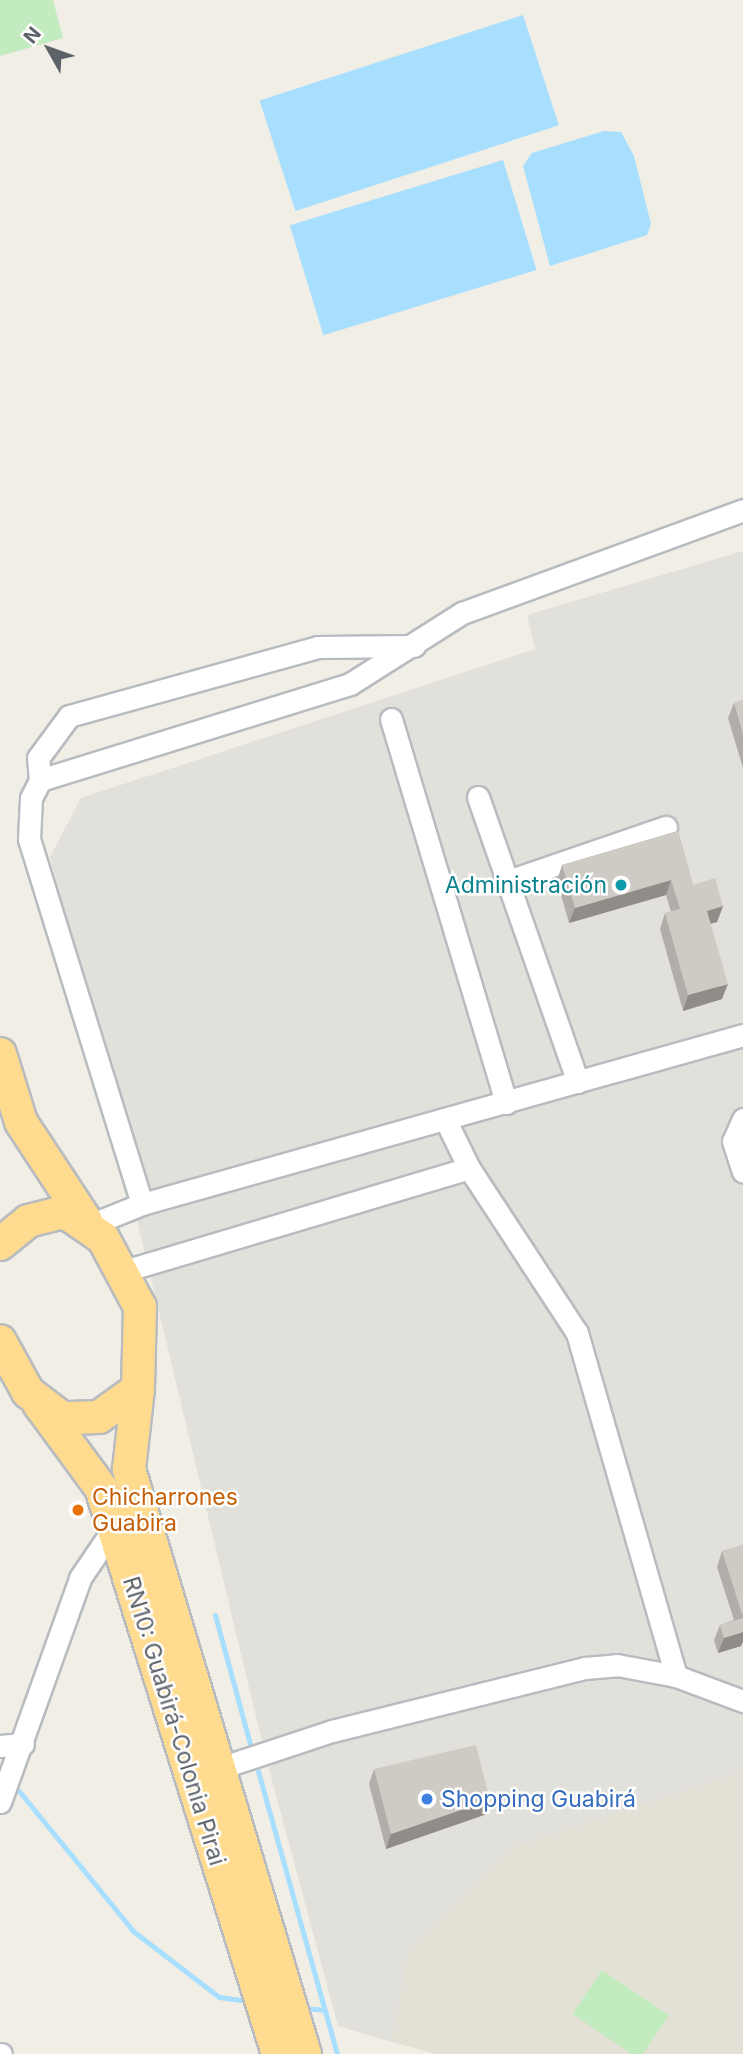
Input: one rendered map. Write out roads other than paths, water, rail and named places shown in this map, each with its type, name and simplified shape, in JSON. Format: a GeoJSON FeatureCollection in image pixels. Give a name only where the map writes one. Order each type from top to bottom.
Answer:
{"type":"FeatureCollection","features":[{"type":"Feature","properties":{"kind":"highway"},"geometry":{"type":"LineString","coordinates":[[0,1054],[21,1122],[88,1223]]}},
{"type":"Feature","properties":{"kind":"highway"},"geometry":{"type":"LineString","coordinates":[[0,1209],[0,1220]]}},
{"type":"Feature","properties":{"kind":"highway"},"geometry":{"type":"LineString","coordinates":[[0,1244],[49,1213],[65,1212],[88,1223]]}},
{"type":"Feature","properties":{"kind":"highway","name":"RN10: Guabirá-Colonia Pirai"},"geometry":{"type":"LineString","coordinates":[[88,1223],[124,1271],[140,1307],[138,1389],[129,1469],[305,2054]]}},
{"type":"Feature","properties":{"kind":"highway","name":"RN10: Guabirá-Colonia Pirai"},"geometry":{"type":"LineString","coordinates":[[1,1347],[101,1488],[278,2054]]}},
{"type":"Feature","properties":{"kind":"highway"},"geometry":{"type":"LineString","coordinates":[[39,1404],[82,1420],[119,1408],[138,1389]]}},
{"type":"Feature","properties":{"kind":"street"},"geometry":{"type":"LineString","coordinates":[[40,780],[350,684],[416,646],[462,612],[743,510]]}},
{"type":"Feature","properties":{"kind":"street"},"geometry":{"type":"LineString","coordinates":[[142,1204],[29,839],[31,798],[40,780],[38,758],[69,716],[318,647],[416,646]]}},
{"type":"Feature","properties":{"kind":"street"},"geometry":{"type":"LineString","coordinates":[[391,719],[506,1102]]}},
{"type":"Feature","properties":{"kind":"street"},"geometry":{"type":"LineString","coordinates":[[478,797],[578,1082]]}},
{"type":"Feature","properties":{"kind":"street"},"geometry":{"type":"LineString","coordinates":[[508,881],[666,827]]}},
{"type":"Feature","properties":{"kind":"street"},"geometry":{"type":"LineString","coordinates":[[88,1223],[142,1204],[743,1035]]}},
{"type":"Feature","properties":{"kind":"street"},"geometry":{"type":"LineString","coordinates":[[445,1119],[469,1168],[576,1333],[676,1676]]}},
{"type":"Feature","properties":{"kind":"street"},"geometry":{"type":"LineString","coordinates":[[743,1119],[733,1141],[743,1171]]}},
{"type":"Feature","properties":{"kind":"street"},"geometry":{"type":"LineString","coordinates":[[124,1271],[469,1168]]}},
{"type":"Feature","properties":{"kind":"street"},"geometry":{"type":"LineString","coordinates":[[0,1802],[23,1744],[80,1578],[114,1528]]}},
{"type":"Feature","properties":{"kind":"street"},"geometry":{"type":"LineString","coordinates":[[220,1768],[332,1731],[585,1668],[617,1665],[676,1676],[743,1701]]}},
{"type":"Feature","properties":{"kind":"street"},"geometry":{"type":"LineString","coordinates":[[0,1746],[23,1744]]}},
{"type":"Feature","properties":{"kind":"water"},"geometry":{"type":"Polygon","coordinates":[[[523,15],[559,125],[295,211],[260,101],[523,15]]]}},
{"type":"Feature","properties":{"kind":"water"},"geometry":{"type":"Polygon","coordinates":[[[604,131],[621,132],[634,156],[651,224],[647,235],[550,266],[523,166],[532,153],[604,131]]]}},
{"type":"Feature","properties":{"kind":"water"},"geometry":{"type":"Polygon","coordinates":[[[503,160],[537,270],[323,335],[290,225],[503,160]]]}},
{"type":"Feature","properties":{"kind":"waterway"},"geometry":{"type":"LineString","coordinates":[[215,1615],[250,1744]]}},
{"type":"Feature","properties":{"kind":"waterway"},"geometry":{"type":"LineString","coordinates":[[258,1771],[337,2054]]}},
{"type":"Feature","properties":{"kind":"waterway"},"geometry":{"type":"LineString","coordinates":[[19,1791],[133,1931],[219,1997],[241,2000]]}},
{"type":"Feature","properties":{"kind":"waterway"},"geometry":{"type":"LineString","coordinates":[[303,2008],[324,2010]]}},
{"type":"Feature","properties":{"kind":"place","name":"Administración"},"geometry":{"type":"Point","coordinates":[621,885]}},
{"type":"Feature","properties":{"kind":"place","name":"Chicharrones Guabira"},"geometry":{"type":"Point","coordinates":[78,1510]}},
{"type":"Feature","properties":{"kind":"place","name":"Shopping Guabirá"},"geometry":{"type":"Point","coordinates":[427,1799]}}]}
